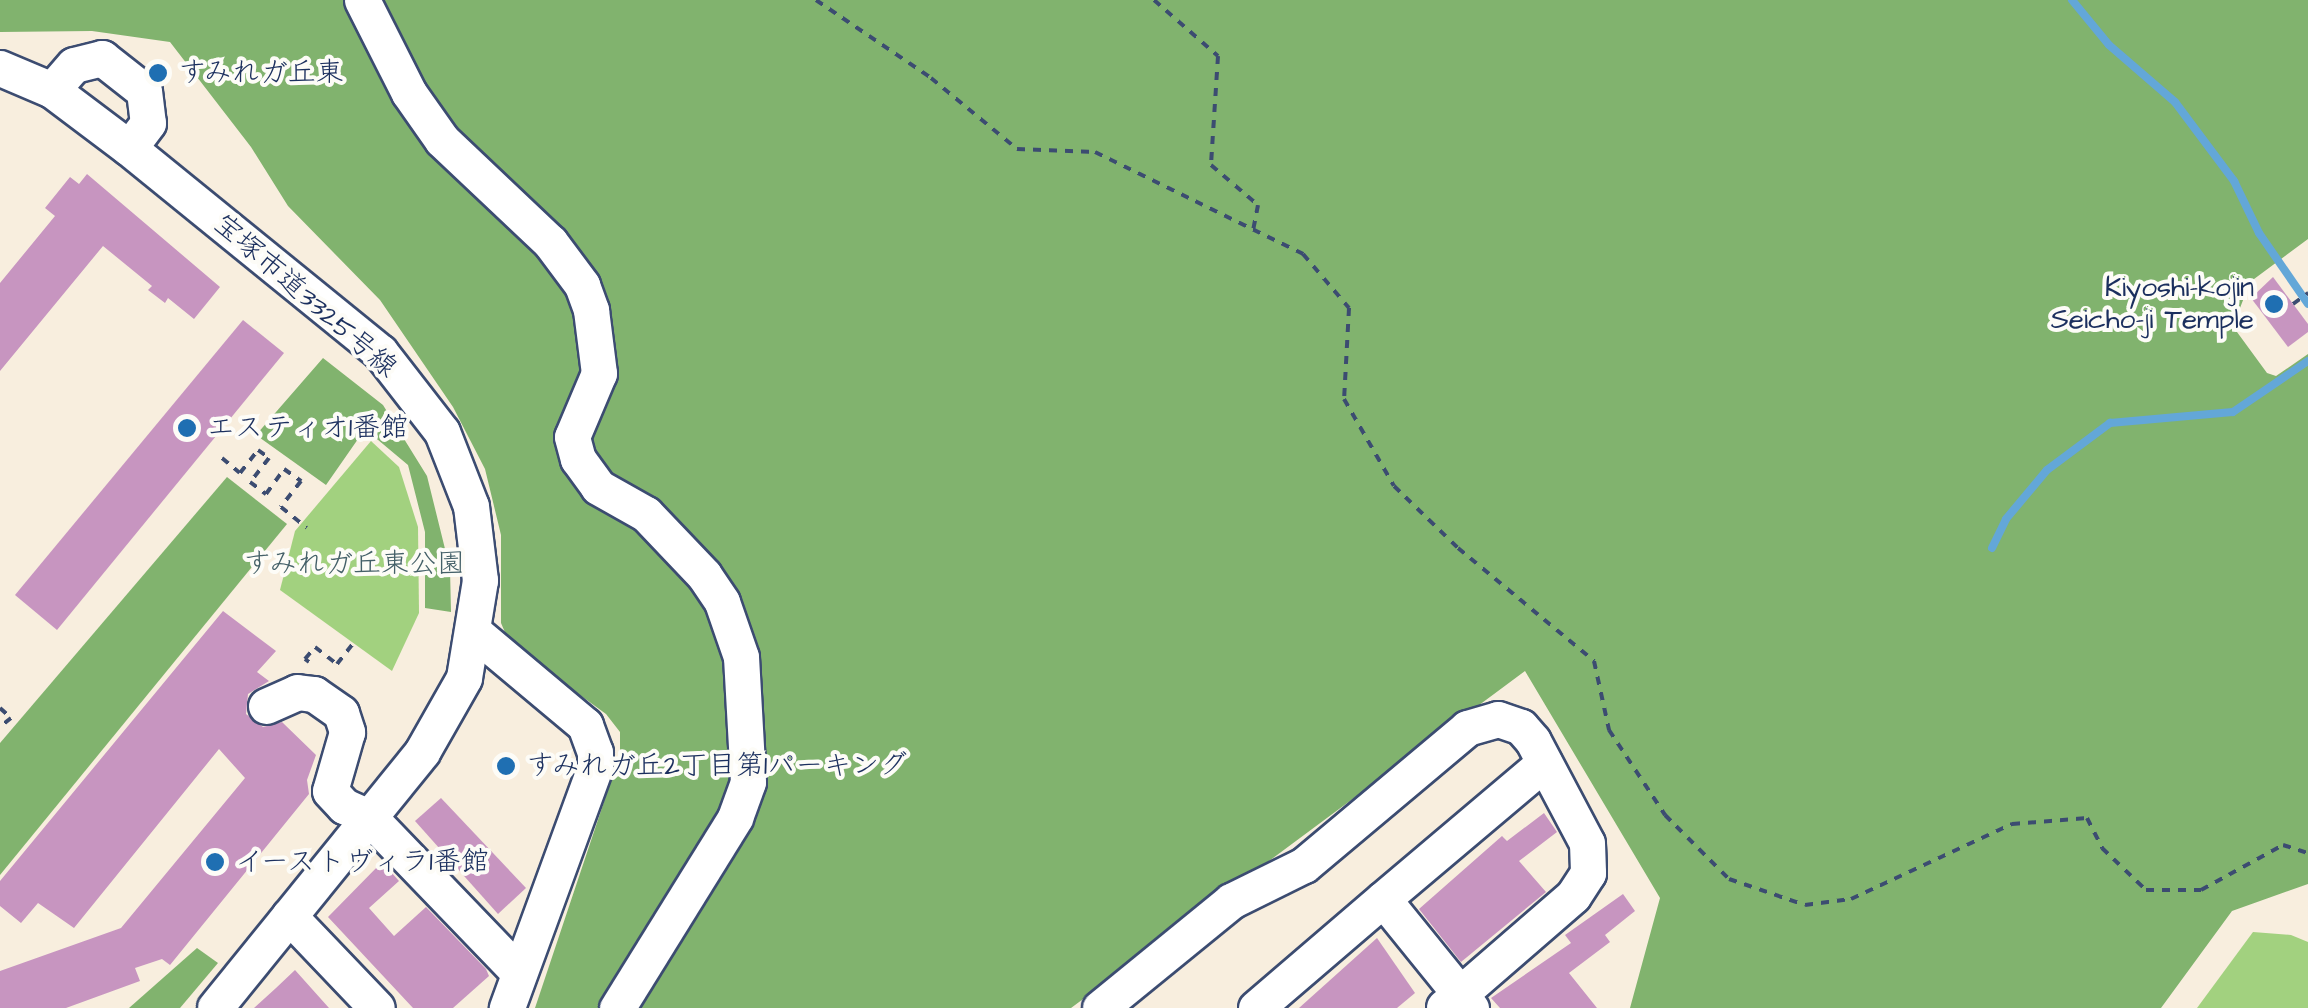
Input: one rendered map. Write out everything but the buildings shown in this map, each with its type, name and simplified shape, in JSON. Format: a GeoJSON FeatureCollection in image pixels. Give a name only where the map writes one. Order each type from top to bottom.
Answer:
{"type":"FeatureCollection","features":[{"type":"Feature","properties":{"kind":"street"},"geometry":{"type":"LineString","coordinates":[[362,0],[409,93],[442,140],[550,242],[582,285],[592,310],[599,374],[572,436],[578,459],[598,487],[646,514],[704,576],[722,602],[741,657],[748,782],[735,818],[617,1008]]}},
{"type":"Feature","properties":{"kind":"street"},"geometry":{"type":"LineString","coordinates":[[52,90],[74,65],[102,58],[144,91],[148,123],[130,148]]}},
{"type":"Feature","properties":{"kind":"street","name":"宝塚市道3325号線"},"geometry":{"type":"LineString","coordinates":[[0,68],[52,90],[130,148],[380,352],[432,419],[458,468],[471,506],[480,580],[464,678],[422,752],[215,1008]]}},
{"type":"Feature","properties":{"kind":"street"},"geometry":{"type":"LineString","coordinates":[[474,632],[586,726],[596,752],[595,766],[507,1008]]}},
{"type":"Feature","properties":{"kind":"street"},"geometry":{"type":"LineString","coordinates":[[266,706],[297,692],[314,694],[341,713],[347,732],[330,791],[344,806],[369,817],[519,973]]}},
{"type":"Feature","properties":{"kind":"street"},"geometry":{"type":"LineString","coordinates":[[1100,1008],[1231,901],[1304,865],[1467,728],[1498,719],[1521,727],[1587,844],[1588,873],[1573,896],[1458,1003],[1383,899]]}},
{"type":"Feature","properties":{"kind":"street"},"geometry":{"type":"LineString","coordinates":[[1256,1008],[1544,763]]}},
{"type":"Feature","properties":{"kind":"street"},"geometry":{"type":"LineString","coordinates":[[289,916],[377,1008]]}},
{"type":"Feature","properties":{"kind":"path"},"geometry":{"type":"LineString","coordinates":[[816,0],[930,78],[1017,149],[1095,152],[1303,254],[1348,308],[1344,399],[1394,486],[1458,548],[1594,660],[1609,730],[1665,815],[1729,879],[1805,905],[1851,899],[2012,824],[2087,818],[2102,848],[2146,890],[2201,890],[2283,845],[2308,852]]}},
{"type":"Feature","properties":{"kind":"path"},"geometry":{"type":"LineString","coordinates":[[1154,0],[1218,56],[1211,165],[1258,205],[1253,230]]}},
{"type":"Feature","properties":{"kind":"path"},"geometry":{"type":"LineString","coordinates":[[2293,304],[2308,293]]}},
{"type":"Feature","properties":{"kind":"path"},"geometry":{"type":"LineString","coordinates":[[222,458],[240,473],[258,450],[269,458],[250,482],[266,494],[284,468],[300,481],[281,507],[307,528]]}},
{"type":"Feature","properties":{"kind":"path"},"geometry":{"type":"LineString","coordinates":[[316,668],[305,660],[315,647],[337,664],[354,642]]}},
{"type":"Feature","properties":{"kind":"path"},"geometry":{"type":"LineString","coordinates":[[0,708],[11,718],[0,727]]}},
{"type":"Feature","properties":{"kind":"green space"},"geometry":{"type":"Polygon","coordinates":[[[0,0],[2308,0],[2308,239],[2250,282],[2235,321],[2237,332],[2267,373],[2276,376],[2308,354],[2308,884],[2232,911],[2161,1008],[1630,1008],[1660,898],[1525,671],[1071,1008],[535,1008],[620,754],[620,732],[606,714],[510,644],[501,623],[501,535],[485,469],[453,407],[380,300],[288,206],[251,147],[170,42],[92,31],[0,32],[0,0]]]}},
{"type":"Feature","properties":{"kind":"green space"},"geometry":{"type":"Polygon","coordinates":[[[323,358],[383,405],[427,476],[450,569],[451,612],[425,608],[425,532],[408,465],[365,429],[326,485],[256,435],[323,358]]]}},
{"type":"Feature","properties":{"kind":"green space","name":"すみれガ丘東公園"},"geometry":{"type":"Polygon","coordinates":[[[371,441],[399,467],[418,527],[419,613],[392,671],[280,590],[295,531],[371,441]]]}},
{"type":"Feature","properties":{"kind":"green space"},"geometry":{"type":"Polygon","coordinates":[[[227,477],[287,524],[0,875],[0,743],[227,477]]]}},
{"type":"Feature","properties":{"kind":"green space"},"geometry":{"type":"Polygon","coordinates":[[[2253,932],[2291,935],[2308,942],[2308,1008],[2197,1008],[2253,932]]]}},
{"type":"Feature","properties":{"kind":"green space"},"geometry":{"type":"Polygon","coordinates":[[[197,948],[218,963],[180,1008],[129,1008],[197,948]]]}},
{"type":"Feature","properties":{"kind":"waterway"},"geometry":{"type":"LineString","coordinates":[[2072,0],[2109,45],[2175,102],[2234,181],[2259,233],[2308,304]]}},
{"type":"Feature","properties":{"kind":"waterway"},"geometry":{"type":"LineString","coordinates":[[1992,548],[2006,519],[2047,470],[2110,423],[2233,412],[2308,361]]}},
{"type":"Feature","properties":{"kind":"place","name":"すみれガ丘東"},"geometry":{"type":"Point","coordinates":[158,73]}},
{"type":"Feature","properties":{"kind":"place","name":"Kiyoshi-kojin Seicho-ji Temple"},"geometry":{"type":"Point","coordinates":[2274,304]}},
{"type":"Feature","properties":{"kind":"place","name":"エスティオ1番館"},"geometry":{"type":"Point","coordinates":[187,428]}},
{"type":"Feature","properties":{"kind":"place","name":"すみれガ丘2丁目第1パーキング"},"geometry":{"type":"Point","coordinates":[506,766]}},
{"type":"Feature","properties":{"kind":"place","name":"イーストヴィラ1番館"},"geometry":{"type":"Point","coordinates":[215,862]}}]}
